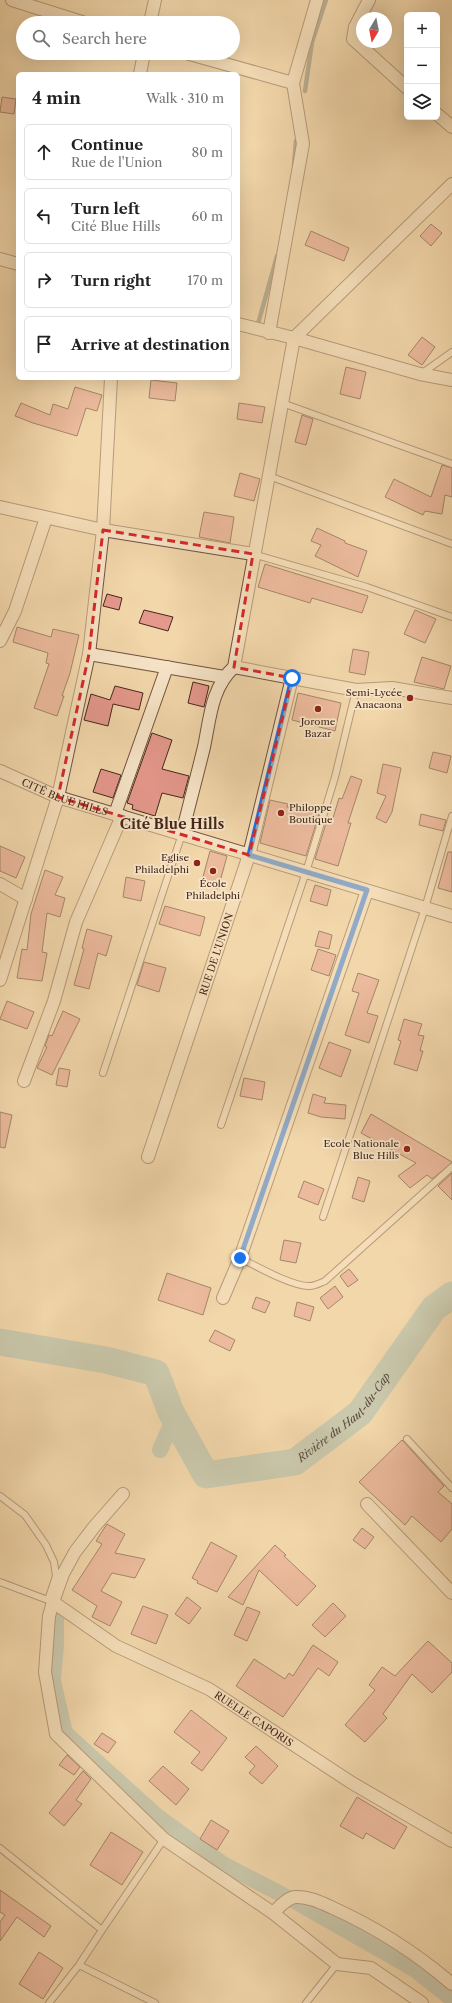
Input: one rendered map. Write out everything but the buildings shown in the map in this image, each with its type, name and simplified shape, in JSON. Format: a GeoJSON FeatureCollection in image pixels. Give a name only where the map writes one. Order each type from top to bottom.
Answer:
{"type":"FeatureCollection","features":[{"type":"Feature","properties":{"kind":"street"},"geometry":{"type":"LineString","coordinates":[[12,0],[63,16]]}},
{"type":"Feature","properties":{"kind":"street"},"geometry":{"type":"LineString","coordinates":[[152,16],[155,0]]}},
{"type":"Feature","properties":{"kind":"street"},"geometry":{"type":"LineString","coordinates":[[269,333],[303,144],[293,83],[317,0]]}},
{"type":"Feature","properties":{"kind":"street"},"geometry":{"type":"LineString","coordinates":[[369,0],[355,27],[353,39],[404,85]]}},
{"type":"Feature","properties":{"kind":"street"},"geometry":{"type":"LineString","coordinates":[[140,72],[143,60]]}},
{"type":"Feature","properties":{"kind":"street"},"geometry":{"type":"LineString","coordinates":[[211,60],[293,83]]}},
{"type":"Feature","properties":{"kind":"street"},"geometry":{"type":"LineString","coordinates":[[440,117],[452,128]]}},
{"type":"Feature","properties":{"kind":"street"},"geometry":{"type":"LineString","coordinates":[[182,834],[204,746],[211,710],[224,677],[234,668],[253,554],[294,338],[452,185]]}},
{"type":"Feature","properties":{"kind":"street"},"geometry":{"type":"LineString","coordinates":[[0,259],[16,263]]}},
{"type":"Feature","properties":{"kind":"street"},"geometry":{"type":"LineString","coordinates":[[240,325],[294,338],[420,374],[452,380]]}},
{"type":"Feature","properties":{"kind":"street"},"geometry":{"type":"LineString","coordinates":[[0,980],[58,797],[89,654],[104,530],[111,380]]}},
{"type":"Feature","properties":{"kind":"street"},"geometry":{"type":"LineString","coordinates":[[0,507],[104,530],[253,554]]}},
{"type":"Feature","properties":{"kind":"street"},"geometry":{"type":"LineString","coordinates":[[0,641],[15,610],[46,518]]}},
{"type":"Feature","properties":{"kind":"street"},"geometry":{"type":"LineString","coordinates":[[89,654],[224,677]]}},
{"type":"Feature","properties":{"kind":"street"},"geometry":{"type":"LineString","coordinates":[[24,1081],[54,1001],[76,922],[118,815],[167,667]]}},
{"type":"Feature","properties":{"kind":"street"},"geometry":{"type":"LineString","coordinates":[[234,668],[356,690],[392,688],[451,695]]}},
{"type":"Feature","properties":{"kind":"street","name":"RUE DE L'UNION"},"geometry":{"type":"LineString","coordinates":[[148,1157],[249,855],[292,678]]}},
{"type":"Feature","properties":{"kind":"street","name":"CITÉ BLUE HILLS"},"geometry":{"type":"LineString","coordinates":[[0,771],[58,797],[452,916]]}},
{"type":"Feature","properties":{"kind":"street"},"geometry":{"type":"LineString","coordinates":[[0,884],[26,899]]}},
{"type":"Feature","properties":{"kind":"street"},"geometry":{"type":"LineString","coordinates":[[223,1298],[240,1258],[367,890]]}},
{"type":"Feature","properties":{"kind":"street"},"geometry":{"type":"LineString","coordinates":[[123,1494],[94,1527],[75,1552],[51,1601],[45,1672],[56,1734],[164,1839],[273,1913],[337,1964],[371,1968],[422,2003]]}},
{"type":"Feature","properties":{"kind":"street"},"geometry":{"type":"LineString","coordinates":[[367,1504],[452,1593]]}},
{"type":"Feature","properties":{"kind":"street","name":"RUELLE CAPORIS"},"geometry":{"type":"LineString","coordinates":[[51,1601],[116,1646],[209,1689],[352,1782],[452,1841]]}},
{"type":"Feature","properties":{"kind":"street"},"geometry":{"type":"LineString","coordinates":[[273,1913],[289,1899],[296,1897],[307,1898],[328,1906],[358,1920],[400,1944],[452,1984]]}},
{"type":"Feature","properties":{"kind":"lane"},"geometry":{"type":"LineString","coordinates":[[420,374],[452,352]]}},
{"type":"Feature","properties":{"kind":"lane"},"geometry":{"type":"LineString","coordinates":[[282,403],[452,464]]}},
{"type":"Feature","properties":{"kind":"lane"},"geometry":{"type":"LineString","coordinates":[[269,476],[452,544]]}},
{"type":"Feature","properties":{"kind":"lane"},"geometry":{"type":"LineString","coordinates":[[253,554],[368,587],[452,617]]}},
{"type":"Feature","properties":{"kind":"lane"},"geometry":{"type":"LineString","coordinates":[[222,1125],[306,872],[335,777],[356,690]]}},
{"type":"Feature","properties":{"kind":"lane"},"geometry":{"type":"LineString","coordinates":[[322,1217],[425,908],[452,816]]}},
{"type":"Feature","properties":{"kind":"lane"},"geometry":{"type":"LineString","coordinates":[[103,1073],[182,834]]}},
{"type":"Feature","properties":{"kind":"lane"},"geometry":{"type":"LineString","coordinates":[[240,1258],[264,1271],[305,1286],[312,1286],[325,1281],[452,1167]]}},
{"type":"Feature","properties":{"kind":"lane"},"geometry":{"type":"LineString","coordinates":[[407,1439],[452,1488]]}},
{"type":"Feature","properties":{"kind":"lane"},"geometry":{"type":"LineString","coordinates":[[0,1496],[25,1515],[46,1545],[54,1562],[56,1576],[51,1601],[0,1582]]}},
{"type":"Feature","properties":{"kind":"lane"},"geometry":{"type":"LineString","coordinates":[[49,2003],[79,1965],[164,1839]]}},
{"type":"Feature","properties":{"kind":"lane"},"geometry":{"type":"LineString","coordinates":[[0,1848],[102,1930]]}},
{"type":"Feature","properties":{"kind":"lane"},"geometry":{"type":"LineString","coordinates":[[306,2003],[337,1964]]}},
{"type":"Feature","properties":{"kind":"lane"},"geometry":{"type":"LineString","coordinates":[[79,1965],[155,2003]]}},
{"type":"Feature","properties":{"kind":"highlighted area"},"geometry":{"type":"Polygon","coordinates":[[[103,530],[253,554],[234,667],[292,678],[249,855],[58,797],[89,654],[103,530]]]}},
{"type":"Feature","properties":{"kind":"waterway"},"geometry":{"type":"LineString","coordinates":[[305,91],[312,42],[326,0]]}},
{"type":"Feature","properties":{"kind":"waterway"},"geometry":{"type":"LineString","coordinates":[[294,165],[296,141]]}},
{"type":"Feature","properties":{"kind":"waterway"},"geometry":{"type":"LineString","coordinates":[[258,324],[277,256]]}},
{"type":"Feature","properties":{"kind":"waterway","name":"Rivière du Haut-du-Cap"},"geometry":{"type":"LineString","coordinates":[[0,1342],[106,1360],[156,1373],[171,1412],[206,1475],[295,1462],[360,1413],[434,1308],[452,1295]]}},
{"type":"Feature","properties":{"kind":"waterway"},"geometry":{"type":"LineString","coordinates":[[160,1450],[174,1418]]}},
{"type":"Feature","properties":{"kind":"waterway"},"geometry":{"type":"LineString","coordinates":[[56,1612],[56,1644],[53,1681],[65,1733],[157,1816],[223,1864],[300,1904],[414,1969],[452,1999]]}},
{"type":"Feature","properties":{"kind":"place","name":"Semi-Lycée Anacaona"},"geometry":{"type":"Point","coordinates":[410,698]}},
{"type":"Feature","properties":{"kind":"place","name":"Jorome Bazar"},"geometry":{"type":"Point","coordinates":[318,709]}},
{"type":"Feature","properties":{"kind":"place","name":"Philoppe Boutique"},"geometry":{"type":"Point","coordinates":[281,813]}},
{"type":"Feature","properties":{"kind":"place","name":"Eglise Philadelphi"},"geometry":{"type":"Point","coordinates":[197,863]}},
{"type":"Feature","properties":{"kind":"place","name":"École Philadelphi"},"geometry":{"type":"Point","coordinates":[213,871]}},
{"type":"Feature","properties":{"kind":"place","name":"Ecole Nationale Blue Hills"},"geometry":{"type":"Point","coordinates":[407,1149]}},
{"type":"Feature","properties":{"kind":"district","name":"Cité Blue Hills"},"geometry":{"type":"Point","coordinates":[172,824]}},
{"type":"Feature","properties":{"kind":"route"},"geometry":{"type":"LineString","coordinates":[[240,1258],[367,890],[249,855],[292,678]]}}]}
